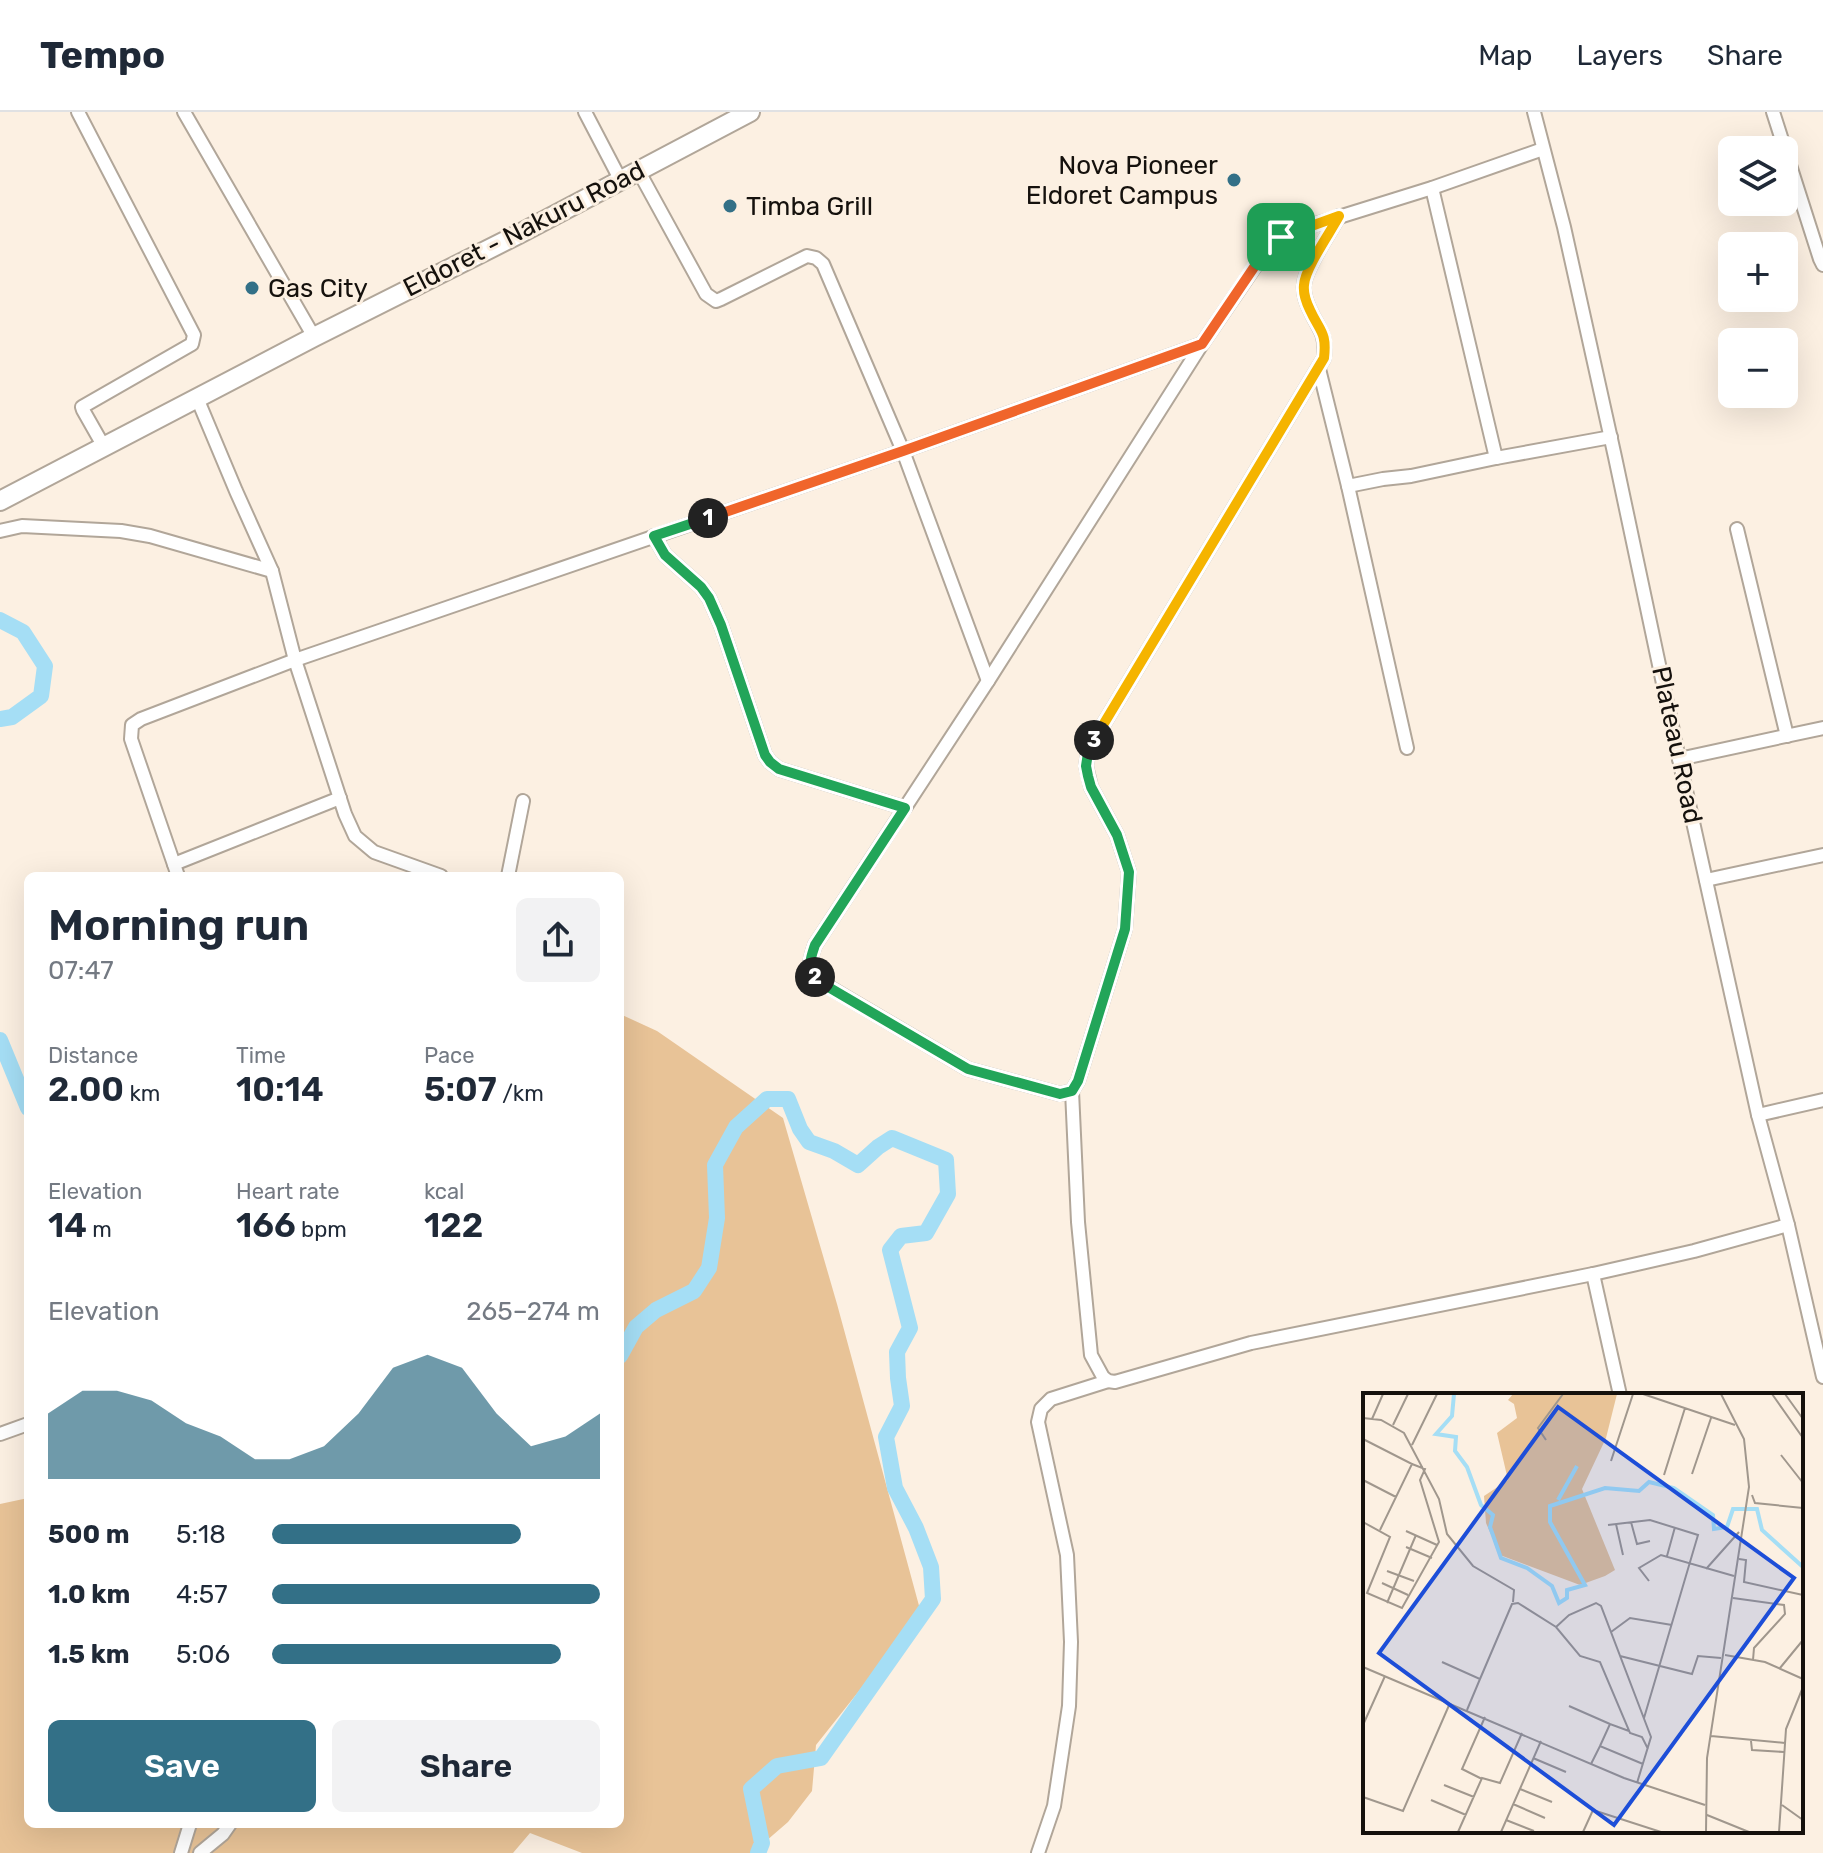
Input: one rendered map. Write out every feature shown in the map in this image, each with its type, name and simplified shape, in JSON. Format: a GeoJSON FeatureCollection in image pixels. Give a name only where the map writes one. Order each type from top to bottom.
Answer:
{"type":"FeatureCollection","features":[{"type":"Feature","properties":{"kind":"highway","name":"Eldoret - Nakuru Road"},"geometry":{"type":"LineString","coordinates":[[0,501],[750,112]]}},
{"type":"Feature","properties":{"kind":"street"},"geometry":{"type":"LineString","coordinates":[[78,112],[194,335],[192,344],[82,407],[104,447]]}},
{"type":"Feature","properties":{"kind":"street"},"geometry":{"type":"LineString","coordinates":[[184,112],[314,337]]}},
{"type":"Feature","properties":{"kind":"street"},"geometry":{"type":"LineString","coordinates":[[585,112],[620,179]]}},
{"type":"Feature","properties":{"kind":"street","name":"Plateau Road"},"geometry":{"type":"LineString","coordinates":[[1534,112],[1564,227],[1611,437],[1758,1115],[1817,1330],[1823,1377]]}},
{"type":"Feature","properties":{"kind":"street"},"geometry":{"type":"LineString","coordinates":[[1773,112],[1823,265]]}},
{"type":"Feature","properties":{"kind":"street"},"geometry":{"type":"LineString","coordinates":[[1072,1091],[1060,1094],[968,1069],[817,980],[812,974],[810,959],[815,945],[988,681],[1202,344],[1271,243],[1294,231],[1543,149]]}},
{"type":"Feature","properties":{"kind":"street"},"geometry":{"type":"LineString","coordinates":[[638,170],[706,294],[712,299],[721,299],[807,256],[823,264],[903,451],[988,681]]}},
{"type":"Feature","properties":{"kind":"street"},"geometry":{"type":"LineString","coordinates":[[1432,188],[1496,458]]}},
{"type":"Feature","properties":{"kind":"street"},"geometry":{"type":"LineString","coordinates":[[1108,1381],[1099,1372],[1091,1355],[1078,1222],[1072,1091],[1078,1081],[1125,929],[1129,872],[1117,835],[1091,787],[1086,766],[1088,753],[1319,369],[1324,358],[1325,337],[1311,313],[1303,287],[1306,273],[1339,216]]}},
{"type":"Feature","properties":{"kind":"street"},"geometry":{"type":"LineString","coordinates":[[340,798],[176,870],[131,739],[132,725],[148,716],[295,660],[903,451],[1202,344]]}},
{"type":"Feature","properties":{"kind":"street"},"geometry":{"type":"LineString","coordinates":[[1319,369],[1407,748]]}},
{"type":"Feature","properties":{"kind":"street"},"geometry":{"type":"LineString","coordinates":[[197,398],[272,571],[295,660],[355,836],[374,852],[430,872]]}},
{"type":"Feature","properties":{"kind":"street"},"geometry":{"type":"LineString","coordinates":[[1348,486],[1611,437]]}},
{"type":"Feature","properties":{"kind":"street"},"geometry":{"type":"LineString","coordinates":[[0,531],[22,526],[121,531],[150,536],[272,571]]}},
{"type":"Feature","properties":{"kind":"street"},"geometry":{"type":"LineString","coordinates":[[1737,529],[1787,736]]}},
{"type":"Feature","properties":{"kind":"street"},"geometry":{"type":"LineString","coordinates":[[654,536],[665,555],[709,598],[770,762],[779,769],[905,808]]}},
{"type":"Feature","properties":{"kind":"street"},"geometry":{"type":"LineString","coordinates":[[1679,759],[1823,728]]}},
{"type":"Feature","properties":{"kind":"street"},"geometry":{"type":"LineString","coordinates":[[509,872],[523,801]]}},
{"type":"Feature","properties":{"kind":"street"},"geometry":{"type":"LineString","coordinates":[[1706,880],[1823,855]]}},
{"type":"Feature","properties":{"kind":"street"},"geometry":{"type":"LineString","coordinates":[[1758,1115],[1823,1100]]}},
{"type":"Feature","properties":{"kind":"street"},"geometry":{"type":"LineString","coordinates":[[1038,1853],[1054,1806],[1069,1706],[1071,1642],[1067,1555],[1038,1422],[1041,1409],[1051,1399],[1251,1343],[1593,1274],[1788,1225]]}},
{"type":"Feature","properties":{"kind":"street"},"geometry":{"type":"LineString","coordinates":[[1593,1274],[1620,1393]]}},
{"type":"Feature","properties":{"kind":"street"},"geometry":{"type":"LineString","coordinates":[[0,1434],[24,1425]]}},
{"type":"Feature","properties":{"kind":"street"},"geometry":{"type":"LineString","coordinates":[[181,1853],[189,1828]]}},
{"type":"Feature","properties":{"kind":"street"},"geometry":{"type":"LineString","coordinates":[[200,1853],[227,1828]]}},
{"type":"Feature","properties":{"kind":"shaded area"},"geometry":{"type":"Polygon","coordinates":[[[624,1016],[657,1031],[783,1118],[921,1613],[816,1745],[812,1791],[788,1822],[752,1853],[582,1853],[530,1833],[513,1853],[0,1853],[0,1504],[24,1499],[24,1828],[624,1828],[624,1016]]]}},
{"type":"Feature","properties":{"kind":"waterway"},"geometry":{"type":"LineString","coordinates":[[0,620],[23,632],[45,666],[41,696],[12,717],[0,719]]}},
{"type":"Feature","properties":{"kind":"waterway"},"geometry":{"type":"LineString","coordinates":[[0,1040],[24,1098]]}},
{"type":"Feature","properties":{"kind":"waterway"},"geometry":{"type":"LineString","coordinates":[[624,1349],[636,1327],[656,1310],[694,1291],[709,1268],[717,1218],[715,1165],[736,1127],[767,1099],[788,1099],[809,1142],[834,1151],[858,1165],[892,1138],[946,1160],[948,1194],[926,1233],[901,1236],[890,1250],[910,1328],[897,1352],[902,1406],[886,1437],[895,1488],[916,1528],[931,1567],[933,1599],[821,1758],[777,1766],[751,1789],[762,1843],[758,1853]]}},
{"type":"Feature","properties":{"kind":"place","name":"Nova Pioneer Eldoret Campus"},"geometry":{"type":"Point","coordinates":[1234,180]}},
{"type":"Feature","properties":{"kind":"place","name":"Timba Grill"},"geometry":{"type":"Point","coordinates":[730,206]}},
{"type":"Feature","properties":{"kind":"place","name":"Gas City"},"geometry":{"type":"Point","coordinates":[252,288]}},
{"type":"Feature","properties":{"kind":"route"},"geometry":{"type":"LineString","coordinates":[[1339,216],[1306,273],[1303,287],[1311,313],[1325,337],[1324,358],[1088,753],[1086,766],[1091,787],[1117,835],[1129,872],[1125,929],[1078,1081],[1072,1091],[1060,1094],[968,1069],[830,988],[812,974],[810,959],[815,945],[905,808],[779,769],[770,762],[709,598],[665,555],[654,536],[1202,344],[1271,243],[1281,237],[1339,216]]}}]}
